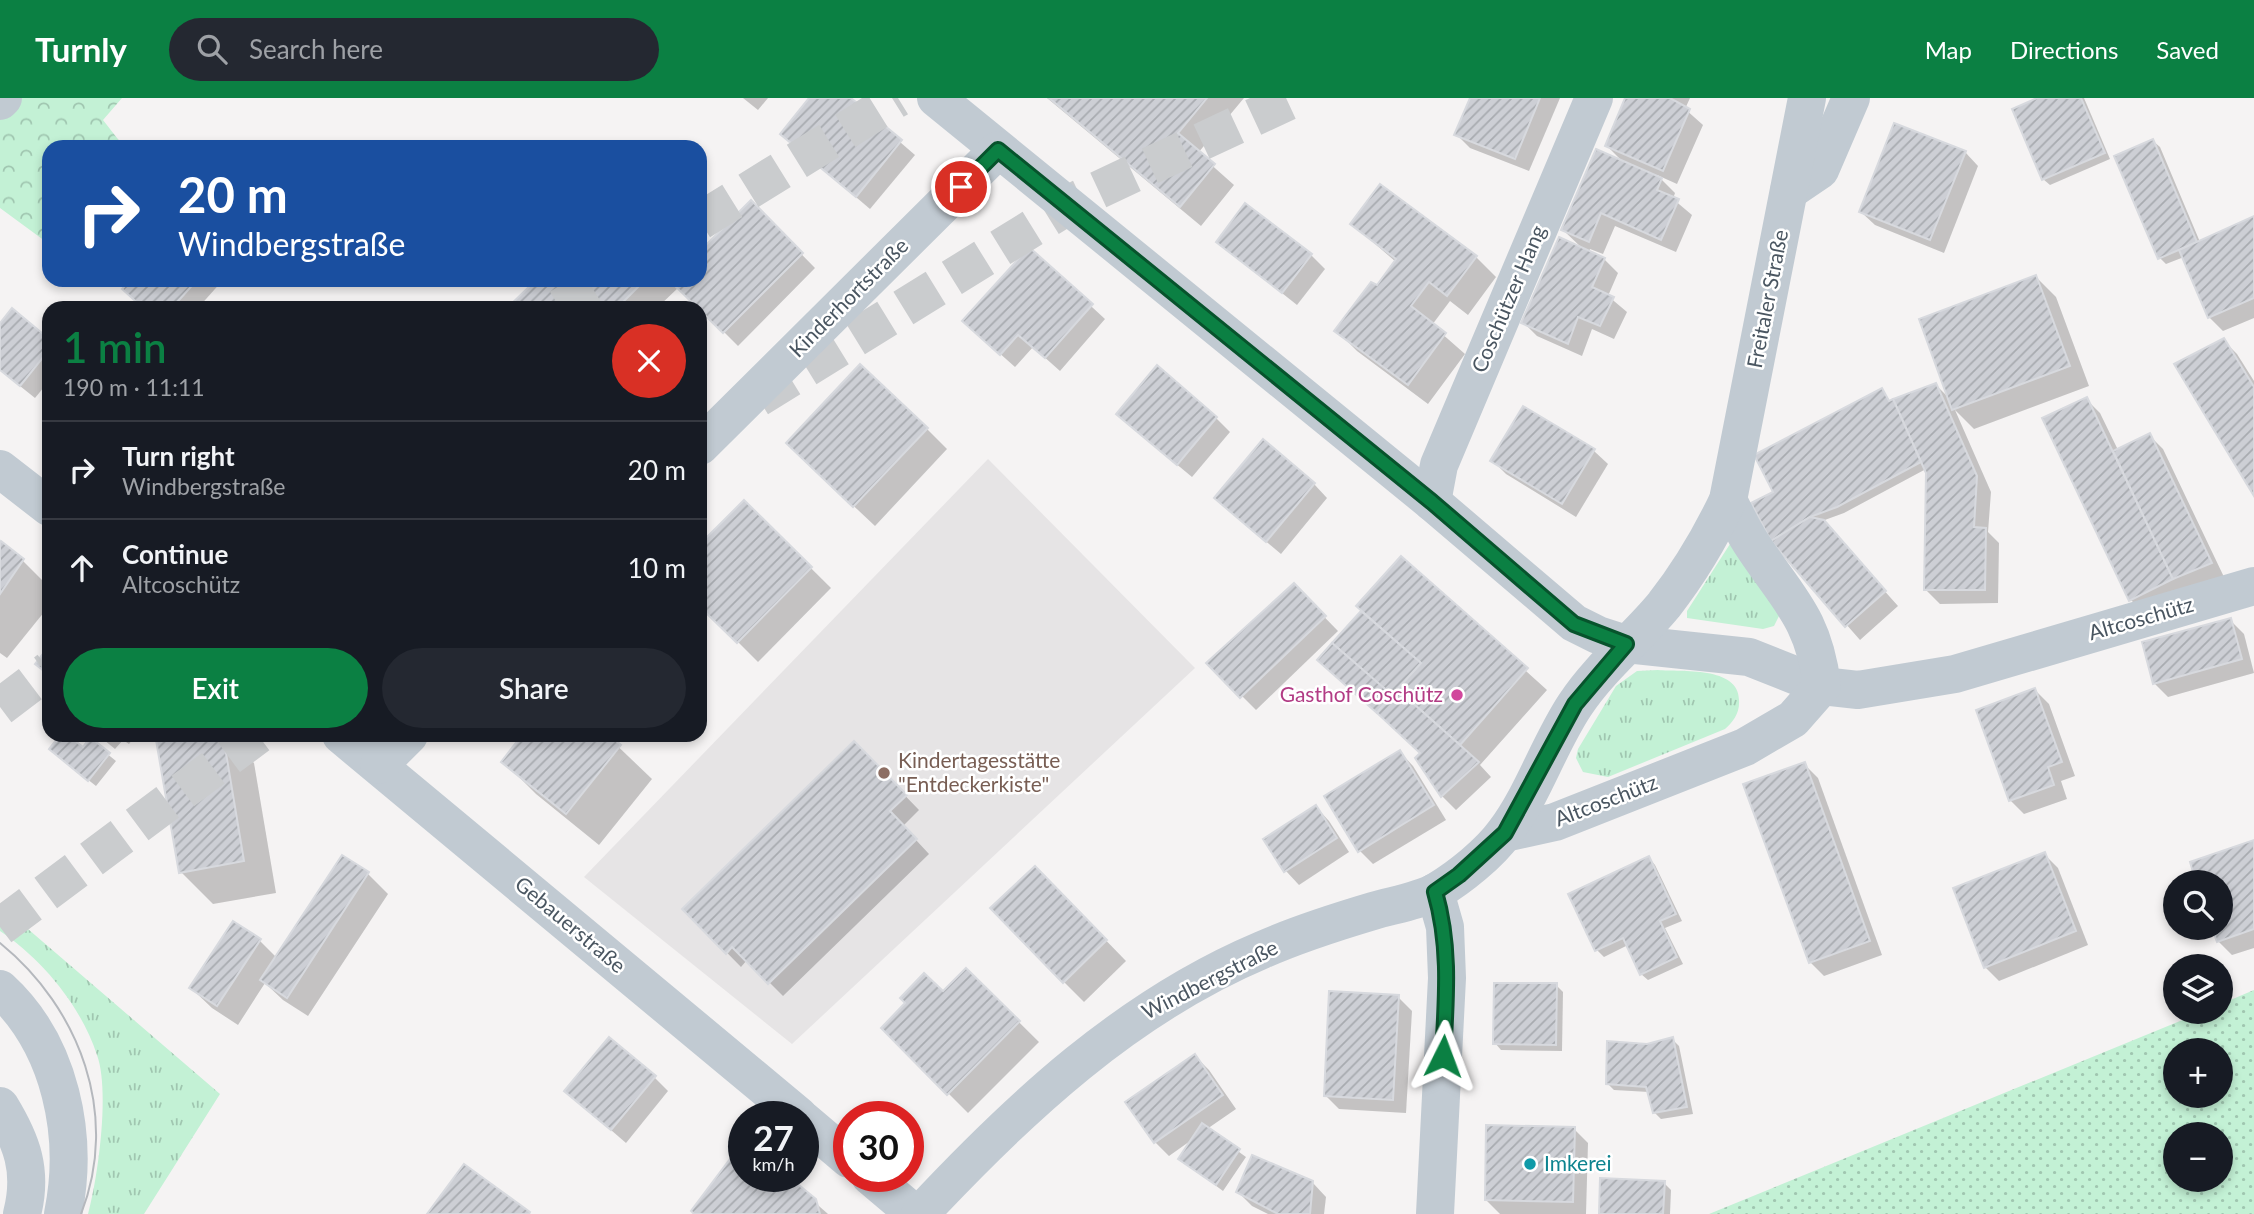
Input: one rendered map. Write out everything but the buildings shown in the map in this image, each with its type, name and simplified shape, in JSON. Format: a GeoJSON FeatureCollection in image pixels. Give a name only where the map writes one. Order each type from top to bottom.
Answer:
{"type":"FeatureCollection","features":[{"type":"Feature","properties":{"kind":"street"},"geometry":{"type":"LineString","coordinates":[[936,98],[1432,502],[1574,624],[1626,644]]}},
{"type":"Feature","properties":{"kind":"street","name":"Coschützer Hang"},"geometry":{"type":"LineString","coordinates":[[1432,502],[1439,465],[1594,98]]}},
{"type":"Feature","properties":{"kind":"street","name":"Freitaler Straße"},"geometry":{"type":"LineString","coordinates":[[1728,500],[1807,98]]}},
{"type":"Feature","properties":{"kind":"street"},"geometry":{"type":"LineString","coordinates":[[1789,191],[1819,170],[1851,98]]}},
{"type":"Feature","properties":{"kind":"street","name":"Kinderhortstraße"},"geometry":{"type":"LineString","coordinates":[[707,439],[998,150]]}},
{"type":"Feature","properties":{"kind":"street"},"geometry":{"type":"LineString","coordinates":[[0,469],[42,502]]}},
{"type":"Feature","properties":{"kind":"street"},"geometry":{"type":"LineString","coordinates":[[1728,500],[1750,542],[1801,611],[1818,652],[1822,686]]}},
{"type":"Feature","properties":{"kind":"street","name":"Altcoschütz"},"geometry":{"type":"LineString","coordinates":[[1505,833],[1575,704],[1663,605],[1715,527],[1728,500]]}},
{"type":"Feature","properties":{"kind":"street","name":"Altcoschütz"},"geometry":{"type":"LineString","coordinates":[[1626,644],[1749,657],[1822,686],[1858,690],[1955,674],[2254,586]]}},
{"type":"Feature","properties":{"kind":"street","name":"Altcoschütz"},"geometry":{"type":"LineString","coordinates":[[1505,833],[1555,822],[1745,747],[1793,719],[1822,686]]}},
{"type":"Feature","properties":{"kind":"street","name":"Gebauerstraße"},"geometry":{"type":"LineString","coordinates":[[350,742],[781,1101]]}},
{"type":"Feature","properties":{"kind":"street"},"geometry":{"type":"LineString","coordinates":[[379,765],[402,742]]}},
{"type":"Feature","properties":{"kind":"street","name":"Windbergstraße"},"geometry":{"type":"LineString","coordinates":[[917,1214],[986,1142],[1061,1076],[1135,1018],[1206,977],[1262,950],[1331,924],[1435,892],[1459,875],[1505,833]]}},
{"type":"Feature","properties":{"kind":"street"},"geometry":{"type":"LineString","coordinates":[[1435,892],[1445,927],[1447,978],[1435,1214]]}},
{"type":"Feature","properties":{"kind":"street"},"geometry":{"type":"LineString","coordinates":[[0,989],[25,1019],[44,1050],[62,1097],[69,1155],[63,1214]]}},
{"type":"Feature","properties":{"kind":"street"},"geometry":{"type":"LineString","coordinates":[[0,1106],[19,1137],[26,1166],[22,1214]]}},
{"type":"Feature","properties":{"kind":"street"},"geometry":{"type":"LineString","coordinates":[[819,1134],[833,1145]]}},
{"type":"Feature","properties":{"kind":"street"},"geometry":{"type":"LineString","coordinates":[[890,1192],[917,1214]]}},
{"type":"Feature","properties":{"kind":"shaded area","name":"Kindertagesstätte \"Entdeckerkiste\""},"geometry":{"type":"Polygon","coordinates":[[[988,459],[1195,668],[792,1044],[584,877],[988,459]]]}},
{"type":"Feature","properties":{"kind":"green space"},"geometry":{"type":"Polygon","coordinates":[[[0,98],[122,98],[103,120],[119,140],[42,140],[42,239],[0,208],[0,98]]]}},
{"type":"Feature","properties":{"kind":"green space"},"geometry":{"type":"Polygon","coordinates":[[[1730,544],[1780,614],[1774,626],[1763,629],[1687,618],[1687,611],[1730,544]]]}},
{"type":"Feature","properties":{"kind":"green space"},"geometry":{"type":"Polygon","coordinates":[[[1637,671],[1694,671],[1730,681],[1739,700],[1733,720],[1725,729],[1608,777],[1583,772],[1576,758],[1578,749],[1616,686],[1637,671]]]}},
{"type":"Feature","properties":{"kind":"green space"},"geometry":{"type":"Polygon","coordinates":[[[0,905],[220,1094],[144,1214],[88,1214],[99,1157],[103,1111],[101,1071],[97,1055],[81,1019],[58,985],[31,955],[0,931],[0,905]]]}},
{"type":"Feature","properties":{"kind":"green space"},"geometry":{"type":"Polygon","coordinates":[[[2254,990],[2254,1214],[1709,1214],[2173,1024],[2233,1024],[2233,999],[2254,990]]]}},
{"type":"Feature","properties":{"kind":"tunnel"},"geometry":{"type":"LineString","coordinates":[[707,217],[898,98]]}},
{"type":"Feature","properties":{"kind":"tunnel"},"geometry":{"type":"LineString","coordinates":[[758,398],[1081,198],[1295,98]]}},
{"type":"Feature","properties":{"kind":"tunnel"},"geometry":{"type":"LineString","coordinates":[[571,301],[594,287]]}},
{"type":"Feature","properties":{"kind":"tunnel"},"geometry":{"type":"LineString","coordinates":[[0,707],[42,675]]}},
{"type":"Feature","properties":{"kind":"tunnel"},"geometry":{"type":"LineString","coordinates":[[0,927],[249,742]]}},
{"type":"Feature","properties":{"kind":"tram line"},"geometry":{"type":"LineString","coordinates":[[0,943],[28,969],[52,999],[71,1031],[85,1066],[94,1102],[96,1139],[92,1177],[81,1214]]}},
{"type":"Feature","properties":{"kind":"place","name":"Gasthof Coschütz"},"geometry":{"type":"Point","coordinates":[1457,695]}},
{"type":"Feature","properties":{"kind":"place","name":"Kindertagesstätte \"Entdeckerkiste\""},"geometry":{"type":"Point","coordinates":[884,773]}},
{"type":"Feature","properties":{"kind":"place","name":"Imkerei"},"geometry":{"type":"Point","coordinates":[1530,1164]}},
{"type":"Feature","properties":{"kind":"route"},"geometry":{"type":"LineString","coordinates":[[961,187],[998,150],[1432,502],[1574,624],[1626,644],[1575,704],[1505,833],[1459,875],[1435,892],[1445,927],[1447,978],[1443,1056]]}}]}
